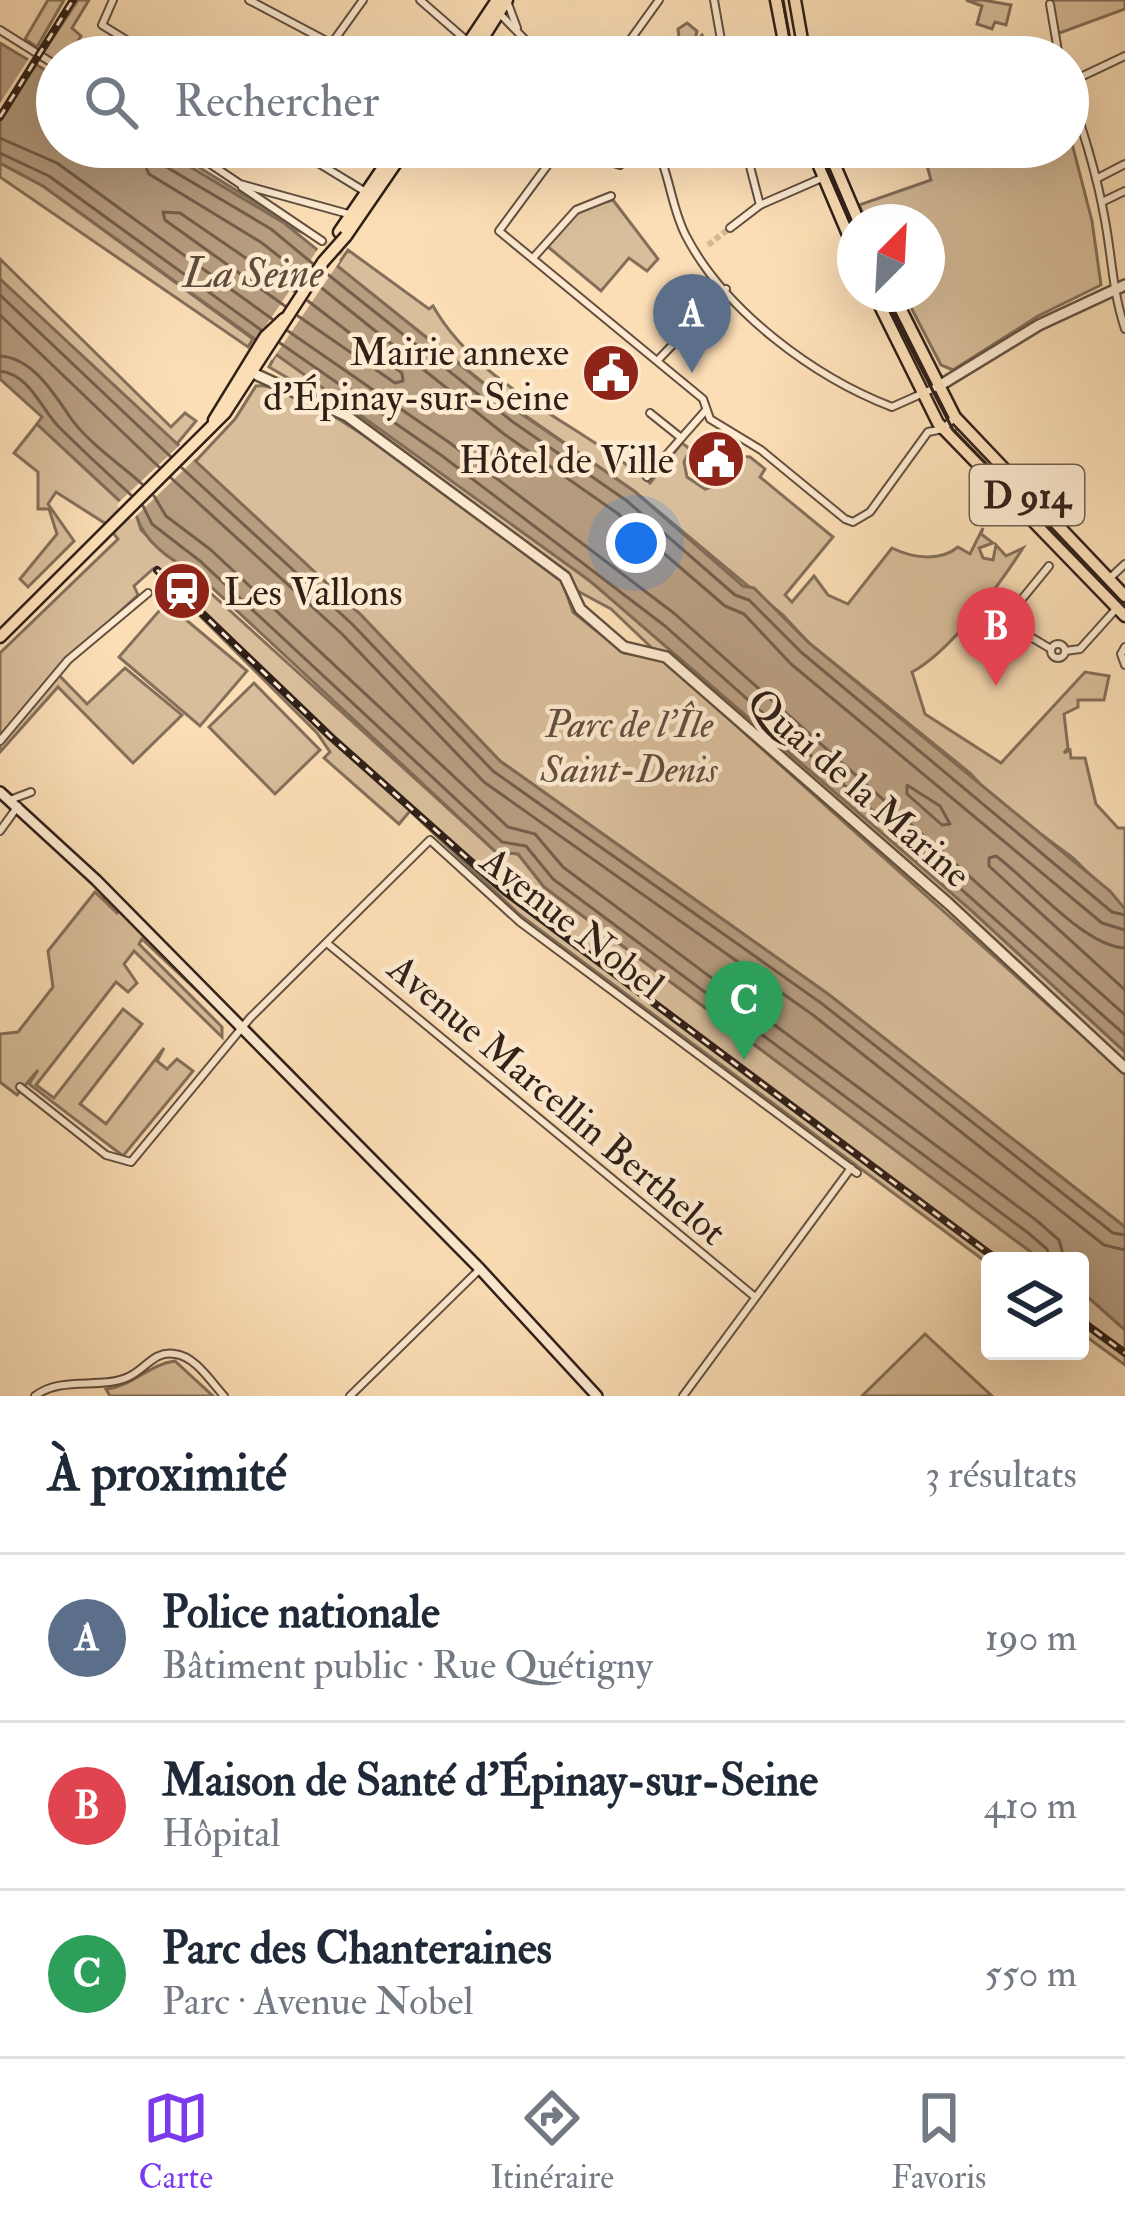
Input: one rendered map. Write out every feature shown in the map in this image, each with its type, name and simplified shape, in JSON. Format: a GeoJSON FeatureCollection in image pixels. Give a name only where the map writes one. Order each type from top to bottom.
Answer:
{"type":"FeatureCollection","features":[{"type":"Feature","properties":{"kind":"main road"},"geometry":{"type":"LineString","coordinates":[[776,0],[783,36]]}},
{"type":"Feature","properties":{"kind":"main road"},"geometry":{"type":"LineString","coordinates":[[795,0],[801,36]]}},
{"type":"Feature","properties":{"kind":"main road"},"geometry":{"type":"LineString","coordinates":[[480,36],[499,3]]}},
{"type":"Feature","properties":{"kind":"main road"},"geometry":{"type":"LineString","coordinates":[[0,637],[213,423],[384,168]]}},
{"type":"Feature","properties":{"kind":"main road"},"geometry":{"type":"LineString","coordinates":[[369,194],[390,168]]}},
{"type":"Feature","properties":{"kind":"main road"},"geometry":{"type":"LineString","coordinates":[[818,168],[837,211]]}},
{"type":"Feature","properties":{"kind":"main road"},"geometry":{"type":"LineString","coordinates":[[836,168],[851,204]]}},
{"type":"Feature","properties":{"kind":"main road","name":"D 914"},"geometry":{"type":"LineString","coordinates":[[883,312],[943,429],[1121,612]]}},
{"type":"Feature","properties":{"kind":"main road","name":"D 914"},"geometry":{"type":"LineString","coordinates":[[901,312],[955,417],[1125,596]]}},
{"type":"Feature","properties":{"kind":"street"},"geometry":{"type":"LineString","coordinates":[[113,0],[102,25],[120,36]]}},
{"type":"Feature","properties":{"kind":"street"},"geometry":{"type":"LineString","coordinates":[[249,0],[317,36]]}},
{"type":"Feature","properties":{"kind":"street"},"geometry":{"type":"LineString","coordinates":[[338,36],[363,0]]}},
{"type":"Feature","properties":{"kind":"street"},"geometry":{"type":"LineString","coordinates":[[420,0],[457,36]]}},
{"type":"Feature","properties":{"kind":"street"},"geometry":{"type":"LineString","coordinates":[[633,36],[659,0]]}},
{"type":"Feature","properties":{"kind":"street"},"geometry":{"type":"LineString","coordinates":[[714,0],[720,36]]}},
{"type":"Feature","properties":{"kind":"street"},"geometry":{"type":"LineString","coordinates":[[499,3],[521,36]]}},
{"type":"Feature","properties":{"kind":"street"},"geometry":{"type":"LineString","coordinates":[[499,3],[521,36]]}},
{"type":"Feature","properties":{"kind":"street"},"geometry":{"type":"LineString","coordinates":[[1050,4],[1055,36]]}},
{"type":"Feature","properties":{"kind":"street"},"geometry":{"type":"LineString","coordinates":[[0,30],[36,53]]}},
{"type":"Feature","properties":{"kind":"street"},"geometry":{"type":"LineString","coordinates":[[1089,74],[1125,56]]}},
{"type":"Feature","properties":{"kind":"street"},"geometry":{"type":"LineString","coordinates":[[1089,159],[1102,202],[1113,292],[1125,328]]}},
{"type":"Feature","properties":{"kind":"street"},"geometry":{"type":"LineString","coordinates":[[1095,180],[1125,164]]}},
{"type":"Feature","properties":{"kind":"street"},"geometry":{"type":"LineString","coordinates":[[218,168],[322,241]]}},
{"type":"Feature","properties":{"kind":"street"},"geometry":{"type":"LineString","coordinates":[[326,168],[369,194]]}},
{"type":"Feature","properties":{"kind":"street"},"geometry":{"type":"LineString","coordinates":[[546,168],[499,231],[703,399],[710,419],[761,450],[853,522],[870,512],[928,432],[943,429],[955,417]]}},
{"type":"Feature","properties":{"kind":"street"},"geometry":{"type":"LineString","coordinates":[[665,168],[674,209],[696,253],[725,289],[781,341],[836,379],[892,407],[939,386],[1039,325],[1125,285]]}},
{"type":"Feature","properties":{"kind":"street"},"geometry":{"type":"LineString","coordinates":[[750,168],[760,205]]}},
{"type":"Feature","properties":{"kind":"street"},"geometry":{"type":"LineString","coordinates":[[730,228],[760,205],[822,178]]}},
{"type":"Feature","properties":{"kind":"street"},"geometry":{"type":"LineString","coordinates":[[240,184],[355,217]]}},
{"type":"Feature","properties":{"kind":"street"},"geometry":{"type":"LineString","coordinates":[[1102,202],[1125,191]]}},
{"type":"Feature","properties":{"kind":"street"},"geometry":{"type":"LineString","coordinates":[[533,258],[576,209],[611,196]]}},
{"type":"Feature","properties":{"kind":"street"},"geometry":{"type":"LineString","coordinates":[[696,253],[708,245]]}},
{"type":"Feature","properties":{"kind":"street"},"geometry":{"type":"LineString","coordinates":[[657,360],[725,289]]}},
{"type":"Feature","properties":{"kind":"street","name":"Quai de la Marine"},"geometry":{"type":"LineString","coordinates":[[249,370],[356,423],[565,577],[580,609],[624,647],[666,657],[949,904],[1125,1068]]}},
{"type":"Feature","properties":{"kind":"street"},"geometry":{"type":"LineString","coordinates":[[647,477],[706,410]]}},
{"type":"Feature","properties":{"kind":"street"},"geometry":{"type":"LineString","coordinates":[[650,413],[680,437]]}},
{"type":"Feature","properties":{"kind":"street"},"geometry":{"type":"LineString","coordinates":[[1108,580],[1125,564]]}},
{"type":"Feature","properties":{"kind":"street"},"geometry":{"type":"LineString","coordinates":[[1049,566],[1004,621],[1051,649],[1057,658],[1065,651],[1080,649],[1121,612]]}},
{"type":"Feature","properties":{"kind":"street"},"geometry":{"type":"LineString","coordinates":[[0,742],[68,660],[148,593]]}},
{"type":"Feature","properties":{"kind":"street"},"geometry":{"type":"LineString","coordinates":[[1125,646],[1120,654],[1125,665]]}},
{"type":"Feature","properties":{"kind":"street"},"geometry":{"type":"LineString","coordinates":[[9,799],[31,792]]}},
{"type":"Feature","properties":{"kind":"street"},"geometry":{"type":"LineString","coordinates":[[0,831],[9,799]]}},
{"type":"Feature","properties":{"kind":"street"},"geometry":{"type":"LineString","coordinates":[[9,799],[480,1269],[597,1396]]}},
{"type":"Feature","properties":{"kind":"street","name":"Avenue Nobel"},"geometry":{"type":"LineString","coordinates":[[327,943],[430,840],[520,922],[854,1171],[755,1297]]}},
{"type":"Feature","properties":{"kind":"street"},"geometry":{"type":"LineString","coordinates":[[20,1088],[106,1155],[126,1165],[242,1028],[327,943]]}},
{"type":"Feature","properties":{"kind":"street","name":"Avenue Marcellin Berthelot"},"geometry":{"type":"LineString","coordinates":[[327,943],[755,1297]]}},
{"type":"Feature","properties":{"kind":"street"},"geometry":{"type":"LineString","coordinates":[[350,1396],[480,1269]]}},
{"type":"Feature","properties":{"kind":"street"},"geometry":{"type":"LineString","coordinates":[[682,1396],[755,1297]]}},
{"type":"Feature","properties":{"kind":"street"},"geometry":{"type":"LineString","coordinates":[[35,1396],[50,1387],[125,1378],[154,1357],[171,1353],[188,1358],[224,1396]]}},
{"type":"Feature","properties":{"kind":"green space"},"geometry":{"type":"Polygon","coordinates":[[[48,0],[64,0],[43,36],[36,36],[36,46],[25,39],[48,0]]]}},
{"type":"Feature","properties":{"kind":"green space"},"geometry":{"type":"Polygon","coordinates":[[[78,0],[89,0],[72,28],[81,36],[54,36],[78,0]]]}},
{"type":"Feature","properties":{"kind":"green space"},"geometry":{"type":"Polygon","coordinates":[[[966,0],[1011,5],[1006,25],[995,22],[992,29],[977,24],[982,6],[966,0]]]}},
{"type":"Feature","properties":{"kind":"green space"},"geometry":{"type":"Polygon","coordinates":[[[1051,0],[1125,0],[1125,9],[1057,34],[1051,0]]]}},
{"type":"Feature","properties":{"kind":"green space"},"geometry":{"type":"Polygon","coordinates":[[[687,23],[697,31],[696,36],[679,36],[678,29],[687,23]]]}},
{"type":"Feature","properties":{"kind":"green space"},"geometry":{"type":"Polygon","coordinates":[[[0,163],[43,186],[253,339],[248,347],[0,177],[0,163]]]}},
{"type":"Feature","properties":{"kind":"green space"},"geometry":{"type":"Polygon","coordinates":[[[190,168],[200,168],[310,236],[266,216],[190,168]]]}},
{"type":"Feature","properties":{"kind":"green space"},"geometry":{"type":"Polygon","coordinates":[[[928,168],[1078,168],[1101,285],[1038,316],[953,370],[941,365],[913,312],[945,312],[945,204],[862,204],[931,180],[928,168]]]}},
{"type":"Feature","properties":{"kind":"green space"},"geometry":{"type":"Polygon","coordinates":[[[613,200],[658,259],[647,271],[629,258],[601,291],[547,246],[581,208],[613,200]]]}},
{"type":"Feature","properties":{"kind":"green space"},"geometry":{"type":"Polygon","coordinates":[[[348,250],[429,309],[433,306],[476,359],[503,382],[650,483],[682,443],[690,449],[684,462],[687,477],[705,489],[722,484],[736,456],[750,457],[765,469],[760,477],[833,537],[785,595],[792,602],[814,576],[828,595],[848,604],[892,548],[926,557],[958,547],[970,554],[983,528],[981,534],[993,543],[979,548],[983,558],[993,560],[996,545],[1006,556],[1023,548],[958,633],[912,672],[925,714],[1001,763],[1085,672],[1109,676],[1104,700],[1078,700],[1078,707],[1064,714],[1068,748],[1064,753],[1070,750],[1071,758],[1085,758],[1096,804],[1118,828],[1125,828],[1125,909],[1073,858],[995,800],[970,773],[809,643],[783,615],[634,491],[520,412],[337,266],[348,250]]]}},
{"type":"Feature","properties":{"kind":"green space"},"geometry":{"type":"Polygon","coordinates":[[[0,259],[171,427],[185,413],[196,421],[176,445],[0,279],[0,259]]]}},
{"type":"Feature","properties":{"kind":"green space"},"geometry":{"type":"Polygon","coordinates":[[[276,354],[517,525],[656,634],[835,788],[1125,1052],[1125,1064],[668,655],[653,649],[611,609],[574,589],[353,416],[269,367],[276,354]]]}},
{"type":"Feature","properties":{"kind":"green space","name":"Parc de l'Île Saint-Denis"},"geometry":{"type":"Polygon","coordinates":[[[256,386],[282,391],[362,434],[562,581],[573,612],[624,653],[662,659],[1125,1074],[1125,1227],[828,994],[500,761],[361,615],[194,463],[235,419],[256,386]]]}},
{"type":"Feature","properties":{"kind":"green space"},"geometry":{"type":"Polygon","coordinates":[[[37,424],[137,517],[141,530],[496,852],[518,854],[544,887],[1031,1252],[981,1252],[981,1258],[520,915],[410,811],[399,824],[324,758],[330,752],[317,733],[153,569],[134,586],[138,595],[55,671],[87,704],[125,668],[182,715],[133,763],[58,687],[0,752],[0,653],[118,539],[106,524],[56,492],[48,504],[74,541],[28,587],[20,579],[57,534],[49,509],[38,509],[38,472],[14,453],[37,424]]]}},
{"type":"Feature","properties":{"kind":"green space"},"geometry":{"type":"Polygon","coordinates":[[[959,427],[1125,599],[1125,611],[951,434],[959,427]]]}},
{"type":"Feature","properties":{"kind":"green space"},"geometry":{"type":"Polygon","coordinates":[[[166,603],[247,671],[200,726],[119,657],[166,603]]]}},
{"type":"Feature","properties":{"kind":"green space"},"geometry":{"type":"Polygon","coordinates":[[[254,683],[320,750],[275,794],[209,727],[254,683]]]}},
{"type":"Feature","properties":{"kind":"green space"},"geometry":{"type":"Polygon","coordinates":[[[95,885],[225,1017],[142,939],[139,944],[222,1027],[222,1037],[134,951],[124,964],[137,983],[128,992],[116,982],[36,1085],[54,1098],[123,1009],[142,1024],[80,1104],[106,1124],[164,1048],[157,1061],[167,1069],[177,1059],[193,1071],[123,1156],[29,1084],[38,1070],[17,1095],[0,1082],[0,1034],[18,1032],[53,987],[48,951],[95,892],[118,914],[95,885]]]}},
{"type":"Feature","properties":{"kind":"green space"},"geometry":{"type":"Polygon","coordinates":[[[1089,1298],[1125,1330],[1125,1365],[1089,1339],[1089,1298]]]}},
{"type":"Feature","properties":{"kind":"green space"},"geometry":{"type":"Polygon","coordinates":[[[925,1334],[992,1396],[862,1396],[925,1334]]]}},
{"type":"Feature","properties":{"kind":"green space"},"geometry":{"type":"Polygon","coordinates":[[[175,1361],[213,1396],[110,1396],[106,1389],[125,1384],[175,1361]]]}},
{"type":"Feature","properties":{"kind":"water","name":"La Seine"},"geometry":{"type":"Polygon","coordinates":[[[0,43],[36,64],[36,168],[192,168],[284,223],[520,413],[634,491],[743,586],[754,588],[809,643],[1110,891],[1125,909],[1125,1052],[971,910],[590,581],[43,186],[0,163],[0,43]]]}},
{"type":"Feature","properties":{"kind":"water","name":"La Seine"},"geometry":{"type":"Polygon","coordinates":[[[0,279],[361,615],[500,761],[828,994],[1125,1227],[1125,1330],[1089,1298],[1089,1252],[1031,1252],[544,887],[518,854],[496,852],[192,569],[158,549],[137,517],[37,424],[42,417],[0,379],[0,279]]]}},
{"type":"Feature","properties":{"kind":"pier"},"geometry":{"type":"Polygon","coordinates":[[[31,55],[36,58],[0,120],[0,103],[31,55]]]}},
{"type":"Feature","properties":{"kind":"pier"},"geometry":{"type":"Polygon","coordinates":[[[320,246],[340,261],[272,360],[252,346],[320,246]]]}},
{"type":"Feature","properties":{"kind":"pier"},"geometry":{"type":"Polygon","coordinates":[[[182,443],[196,458],[132,520],[117,506],[119,502],[182,443]]]}},
{"type":"Feature","properties":{"kind":"tunnel"},"geometry":{"type":"LineString","coordinates":[[708,245],[730,228]]}},
{"type":"Feature","properties":{"kind":"tunnel"},"geometry":{"type":"LineString","coordinates":[[322,241],[343,254]]}},
{"type":"Feature","properties":{"kind":"tram line"},"geometry":{"type":"LineString","coordinates":[[783,0],[789,36]]}},
{"type":"Feature","properties":{"kind":"tram line"},"geometry":{"type":"LineString","coordinates":[[826,168],[842,204]]}},
{"type":"Feature","properties":{"kind":"tram line"},"geometry":{"type":"LineString","coordinates":[[892,312],[953,430],[1125,607]]}},
{"type":"Feature","properties":{"kind":"railway"},"geometry":{"type":"LineString","coordinates":[[51,36],[73,0]]}},
{"type":"Feature","properties":{"kind":"railway"},"geometry":{"type":"LineString","coordinates":[[0,117],[36,59]]}},
{"type":"Feature","properties":{"kind":"railway"},"geometry":{"type":"LineString","coordinates":[[157,570],[331,737],[504,891],[987,1252]]}},
{"type":"Feature","properties":{"kind":"railway"},"geometry":{"type":"LineString","coordinates":[[1089,1327],[1125,1353]]}},
{"type":"Feature","properties":{"kind":"place","name":"Mairie annexe d'Épinay-sur-Seine"},"geometry":{"type":"Point","coordinates":[611,373]}},
{"type":"Feature","properties":{"kind":"place","name":"Police nationale"},"geometry":{"type":"Point","coordinates":[692,373]}},
{"type":"Feature","properties":{"kind":"place","name":"Hôtel de Ville"},"geometry":{"type":"Point","coordinates":[716,459]}},
{"type":"Feature","properties":{"kind":"place","name":"Les Vallons"},"geometry":{"type":"Point","coordinates":[182,591]}},
{"type":"Feature","properties":{"kind":"place","name":"Maison de Santé d'Épinay-sur-Seine"},"geometry":{"type":"Point","coordinates":[996,686]}},
{"type":"Feature","properties":{"kind":"place","name":"Parc des Chanteraines"},"geometry":{"type":"Point","coordinates":[744,1060]}}]}
